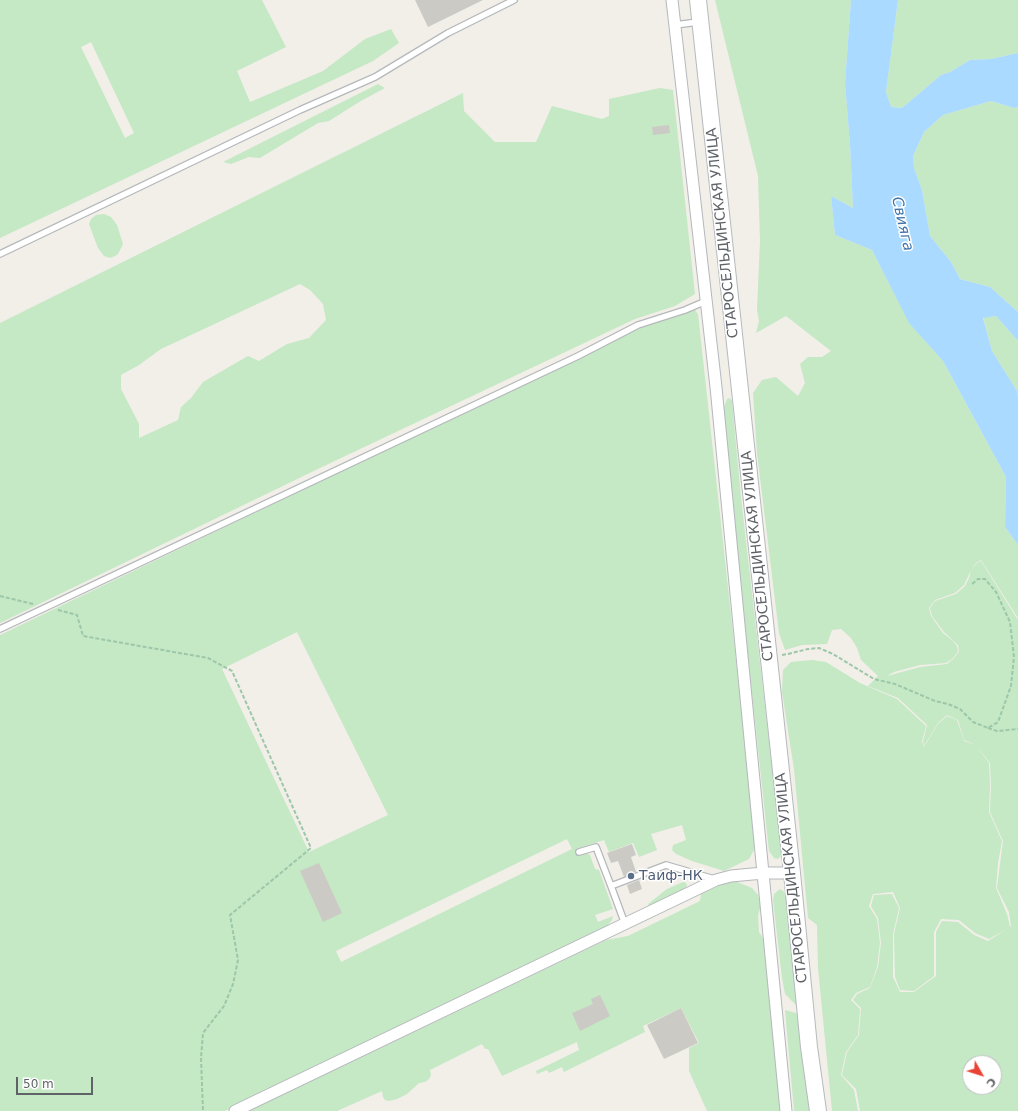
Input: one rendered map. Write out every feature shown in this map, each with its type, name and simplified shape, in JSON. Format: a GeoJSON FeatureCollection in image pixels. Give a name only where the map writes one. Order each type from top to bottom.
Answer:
{"type":"FeatureCollection","features":[{"type":"Feature","properties":{"kind":"main road","name":"СТАРОСЕЛЬДИНСКАЯ УЛИЦА"},"geometry":{"type":"LineString","coordinates":[[698,0],[792,873],[808,1047],[818,1111]]}},
{"type":"Feature","properties":{"kind":"street"},"geometry":{"type":"LineString","coordinates":[[672,0],[717,403],[786,1111]]}},
{"type":"Feature","properties":{"kind":"street"},"geometry":{"type":"LineString","coordinates":[[235,1111],[716,880],[731,876],[763,873],[792,873]]}},
{"type":"Feature","properties":{"kind":"lane"},"geometry":{"type":"LineString","coordinates":[[0,254],[300,110],[375,77],[448,33],[514,0]]}},
{"type":"Feature","properties":{"kind":"lane"},"geometry":{"type":"LineString","coordinates":[[675,24],[701,22]]}},
{"type":"Feature","properties":{"kind":"lane"},"geometry":{"type":"LineString","coordinates":[[0,629],[578,356],[638,325],[706,302]]}},
{"type":"Feature","properties":{"kind":"lane"},"geometry":{"type":"LineString","coordinates":[[579,852],[596,847],[625,924]]}},
{"type":"Feature","properties":{"kind":"lane"},"geometry":{"type":"LineString","coordinates":[[611,886],[666,865],[716,880]]}},
{"type":"Feature","properties":{"kind":"path"},"geometry":{"type":"LineString","coordinates":[[971,585],[978,579],[985,579],[996,592],[1010,622],[1014,657],[1011,686],[998,722],[988,728]]}},
{"type":"Feature","properties":{"kind":"path"},"geometry":{"type":"LineString","coordinates":[[0,596],[77,615],[83,636],[208,658],[232,671],[311,848],[230,915],[238,960],[233,984],[224,1006],[203,1033],[201,1058],[203,1111]]}},
{"type":"Feature","properties":{"kind":"path"},"geometry":{"type":"LineString","coordinates":[[768,655],[788,654],[819,648],[833,654],[874,679],[895,684],[935,701],[960,709],[973,722],[997,731],[1018,729]]}},
{"type":"Feature","properties":{"kind":"green space"},"geometry":{"type":"Polygon","coordinates":[[[0,0],[262,0],[286,47],[237,71],[250,102],[323,71],[365,39],[391,29],[399,43],[373,61],[0,238],[0,0]],[[91,42],[81,47],[125,138],[134,133],[91,42]]]}},
{"type":"Feature","properties":{"kind":"green space"},"geometry":{"type":"Polygon","coordinates":[[[715,0],[851,0],[845,83],[853,208],[831,196],[835,235],[872,250],[909,322],[943,361],[1006,477],[1005,527],[1018,545],[1018,618],[981,560],[976,563],[971,570],[981,561],[1018,620],[1018,1111],[860,1111],[856,1089],[842,1075],[847,1052],[859,1035],[861,1008],[853,1000],[857,994],[870,988],[878,967],[881,943],[878,918],[871,906],[874,895],[892,894],[899,908],[893,934],[893,977],[900,992],[914,992],[936,976],[936,932],[942,921],[958,922],[974,935],[988,941],[1007,929],[989,939],[975,933],[959,920],[941,919],[934,932],[934,976],[914,991],[900,990],[895,977],[894,934],[900,908],[893,892],[873,894],[869,906],[877,919],[880,943],[877,967],[870,987],[856,993],[851,1000],[860,1009],[858,1035],[846,1052],[841,1075],[854,1090],[858,1111],[832,1111],[818,968],[817,925],[808,918],[794,769],[782,692],[783,670],[791,662],[812,660],[826,662],[860,683],[897,699],[926,726],[922,741],[924,747],[938,724],[947,716],[957,720],[964,741],[976,745],[964,740],[958,720],[947,715],[938,723],[924,746],[923,741],[927,725],[898,698],[868,686],[878,676],[861,660],[857,648],[851,638],[841,629],[832,630],[827,644],[802,645],[785,650],[779,633],[757,453],[753,393],[762,380],[776,377],[798,396],[805,383],[800,364],[808,357],[822,357],[831,351],[786,316],[756,333],[759,321],[757,310],[760,241],[758,176],[715,0]],[[971,570],[964,585],[955,593],[935,600],[929,608],[931,616],[943,633],[957,646],[958,652],[946,663],[920,665],[894,672],[887,676],[920,667],[947,664],[953,659],[959,652],[958,645],[944,632],[932,616],[930,608],[935,601],[956,594],[965,586],[971,570]],[[976,745],[989,763],[989,812],[1002,841],[996,888],[1007,914],[1010,927],[1009,912],[997,888],[1003,841],[990,812],[991,786],[990,763],[976,745]]]}},
{"type":"Feature","properties":{"kind":"green space"},"geometry":{"type":"Polygon","coordinates":[[[898,0],[1018,0],[1018,53],[991,59],[970,60],[950,72],[941,75],[902,108],[891,107],[886,92],[898,0]]]}},
{"type":"Feature","properties":{"kind":"green space"},"geometry":{"type":"Polygon","coordinates":[[[378,84],[385,88],[329,121],[318,123],[260,158],[249,157],[231,164],[223,162],[378,84]]]}},
{"type":"Feature","properties":{"kind":"green space"},"geometry":{"type":"Polygon","coordinates":[[[660,88],[673,90],[695,294],[675,306],[635,319],[322,467],[0,623],[0,323],[463,93],[464,111],[495,142],[536,142],[552,106],[602,119],[609,116],[609,99],[660,88]],[[300,284],[161,349],[139,365],[121,375],[121,389],[139,424],[139,438],[178,420],[181,407],[191,398],[203,382],[248,356],[259,361],[287,344],[309,338],[326,320],[323,304],[310,290],[300,284]]]}},
{"type":"Feature","properties":{"kind":"green space"},"geometry":{"type":"Polygon","coordinates":[[[991,101],[1014,108],[1018,107],[1018,312],[990,287],[960,279],[951,262],[930,236],[922,190],[914,168],[913,156],[924,132],[943,115],[991,101]]]}},
{"type":"Feature","properties":{"kind":"green space"},"geometry":{"type":"Polygon","coordinates":[[[104,214],[111,217],[117,225],[123,244],[118,254],[110,258],[104,256],[98,248],[89,224],[91,219],[96,215],[104,214]]]}},
{"type":"Feature","properties":{"kind":"green space"},"geometry":{"type":"Polygon","coordinates":[[[695,310],[698,314],[751,797],[755,841],[754,850],[749,859],[724,871],[692,861],[676,854],[672,850],[673,845],[686,840],[682,825],[651,834],[657,850],[639,857],[633,843],[609,852],[604,840],[576,849],[578,856],[586,853],[590,855],[595,869],[599,870],[613,909],[595,915],[598,922],[613,916],[612,920],[602,931],[225,1111],[0,1111],[0,635],[638,329],[695,310]],[[297,632],[222,669],[309,852],[388,815],[297,632]],[[567,839],[336,951],[341,962],[572,849],[567,839]]]}},
{"type":"Feature","properties":{"kind":"green space"},"geometry":{"type":"Polygon","coordinates":[[[996,316],[1018,341],[1018,399],[1017,391],[992,351],[983,317],[996,316]]]}},
{"type":"Feature","properties":{"kind":"green space"},"geometry":{"type":"Polygon","coordinates":[[[730,398],[732,401],[741,497],[782,855],[778,859],[774,858],[769,851],[724,432],[723,410],[727,399],[730,398]]]}},
{"type":"Feature","properties":{"kind":"green space"},"geometry":{"type":"Polygon","coordinates":[[[732,880],[752,888],[758,895],[761,906],[758,915],[759,932],[765,941],[783,1111],[707,1111],[689,1071],[689,1048],[699,1043],[681,1008],[643,1026],[645,1032],[564,1072],[562,1067],[549,1073],[547,1070],[537,1074],[536,1071],[579,1050],[577,1042],[502,1076],[488,1049],[485,1049],[482,1044],[430,1070],[431,1075],[429,1079],[425,1082],[419,1083],[407,1094],[397,1099],[389,1101],[385,1100],[382,1091],[337,1111],[249,1111],[606,940],[628,936],[700,901],[701,894],[732,880]]]}},
{"type":"Feature","properties":{"kind":"green space"},"geometry":{"type":"Polygon","coordinates":[[[683,882],[687,885],[685,889],[649,906],[648,904],[667,889],[683,882]]]}},
{"type":"Feature","properties":{"kind":"green space"},"geometry":{"type":"Polygon","coordinates":[[[780,889],[786,894],[798,1007],[785,994],[782,978],[773,900],[774,894],[780,889]]]}},
{"type":"Feature","properties":{"kind":"green space"},"geometry":{"type":"Polygon","coordinates":[[[785,1010],[796,1013],[800,1017],[813,1111],[794,1111],[785,1010]]]}},
{"type":"Feature","properties":{"kind":"water","name":"Свияга"},"geometry":{"type":"Polygon","coordinates":[[[851,0],[898,0],[886,92],[891,107],[902,108],[941,75],[950,72],[970,60],[991,59],[1018,53],[1018,107],[1014,108],[991,101],[943,115],[924,132],[913,156],[914,168],[922,190],[930,236],[951,262],[960,279],[990,287],[1018,312],[1018,341],[996,316],[983,318],[992,351],[1017,391],[1018,545],[1005,527],[1006,477],[943,361],[909,323],[872,250],[835,235],[831,196],[853,208],[845,83],[851,0]]]}},
{"type":"Feature","properties":{"kind":"building"},"geometry":{"type":"Polygon","coordinates":[[[415,0],[483,0],[428,27],[415,0]]]}},
{"type":"Feature","properties":{"kind":"building"},"geometry":{"type":"Polygon","coordinates":[[[669,125],[670,133],[653,135],[652,127],[669,125]]]}},
{"type":"Feature","properties":{"kind":"building","name":"Таиф-НК"},"geometry":{"type":"Polygon","coordinates":[[[632,844],[636,855],[631,857],[636,872],[624,877],[618,861],[611,863],[607,853],[632,844]]]}},
{"type":"Feature","properties":{"kind":"building"},"geometry":{"type":"Polygon","coordinates":[[[319,863],[342,913],[323,922],[300,871],[319,863]]]}},
{"type":"Feature","properties":{"kind":"building"},"geometry":{"type":"Polygon","coordinates":[[[639,880],[642,889],[630,894],[627,885],[639,880]]]}},
{"type":"Feature","properties":{"kind":"building"},"geometry":{"type":"Polygon","coordinates":[[[600,995],[610,1016],[580,1031],[572,1013],[593,1004],[591,999],[600,995]]]}},
{"type":"Feature","properties":{"kind":"building"},"geometry":{"type":"Polygon","coordinates":[[[681,1008],[698,1043],[664,1059],[647,1025],[681,1008]]]}},
{"type":"Feature","properties":{"kind":"place","name":"Таиф-НК"},"geometry":{"type":"Point","coordinates":[631,876]}}]}
